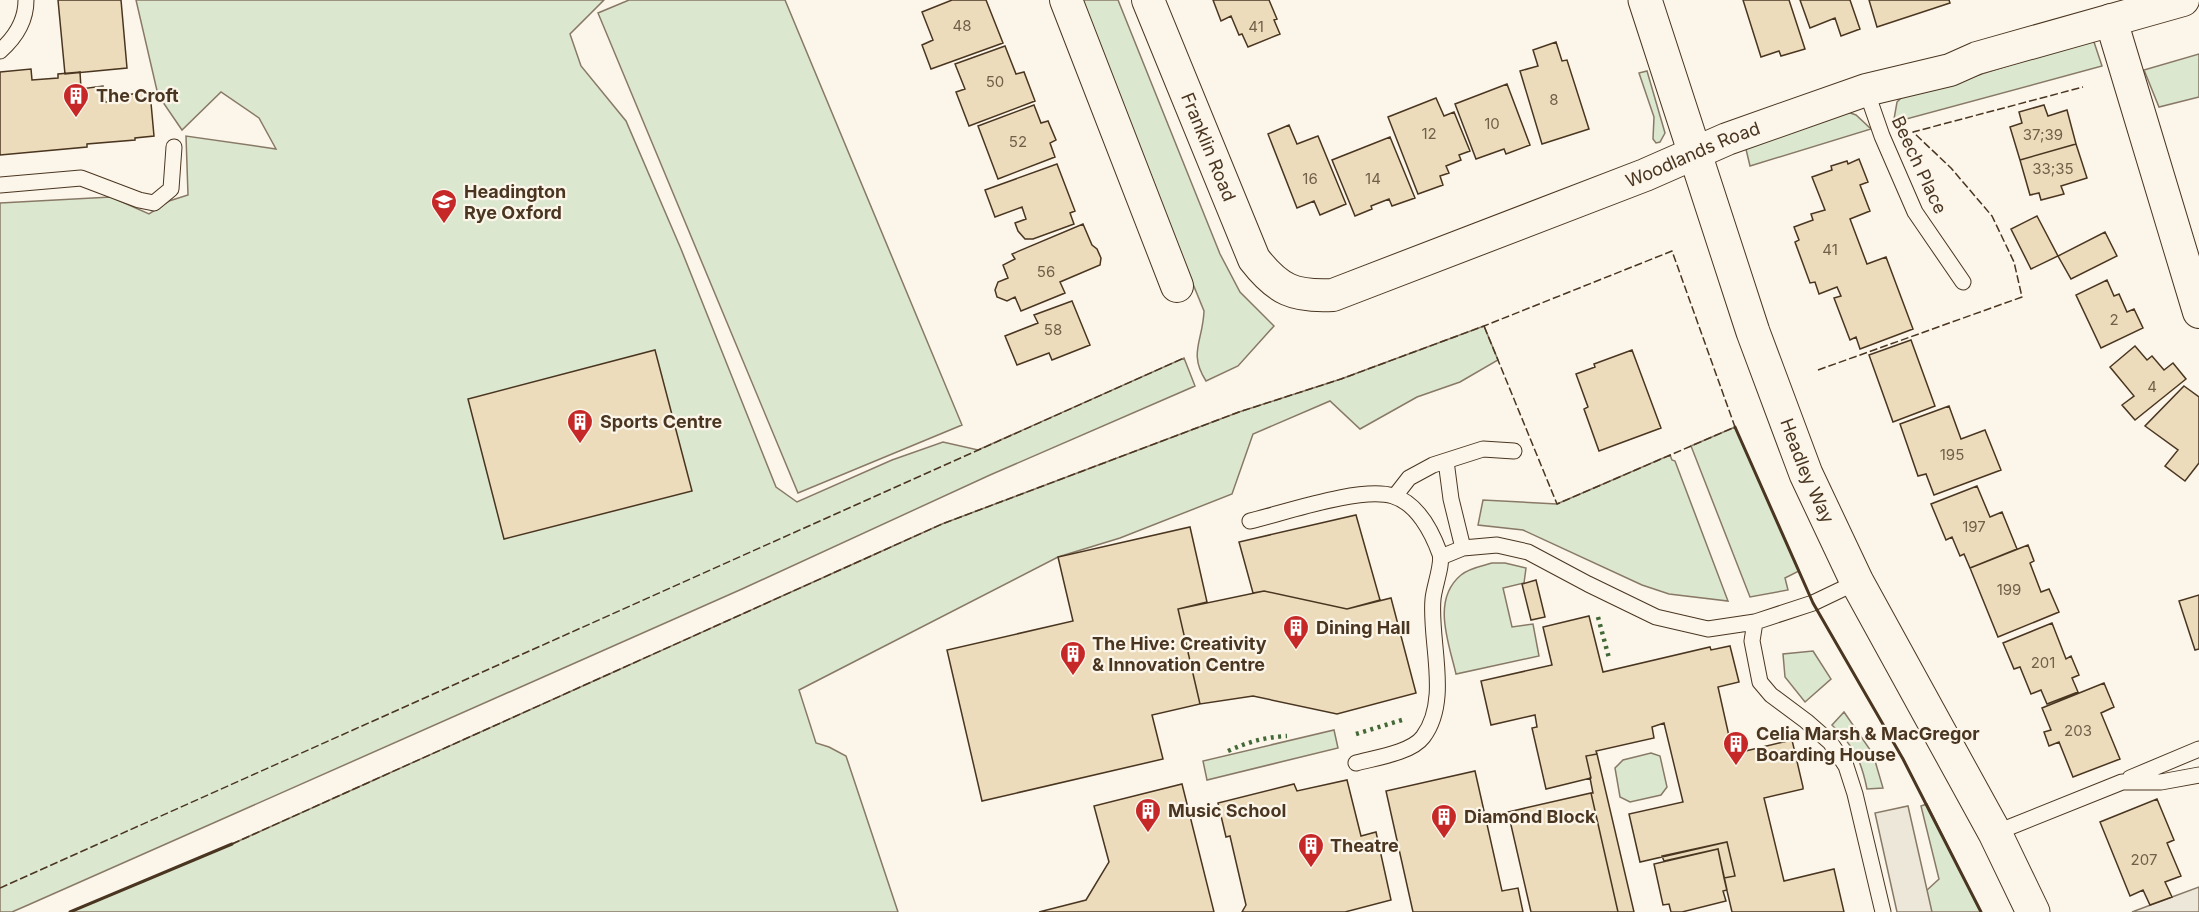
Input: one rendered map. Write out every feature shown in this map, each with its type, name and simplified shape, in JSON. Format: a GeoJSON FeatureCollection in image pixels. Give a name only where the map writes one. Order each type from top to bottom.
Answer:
{"type":"FeatureCollection","features":[{"type":"Feature","properties":{"kind":"main road","name":"Headley Way"},"geometry":{"type":"LineString","coordinates":[[1646,0],[1752,332],[1802,463],[1857,582],[1995,833],[2033,912]]}},
{"type":"Feature","properties":{"kind":"street"},"geometry":{"type":"LineString","coordinates":[[1066,0],[1177,286]]}},
{"type":"Feature","properties":{"kind":"street","name":"Franklin Road"},"geometry":{"type":"LineString","coordinates":[[1148,0],[1254,259],[1266,275],[1281,287]]}},
{"type":"Feature","properties":{"kind":"street","name":"Woodlands Road"},"geometry":{"type":"LineString","coordinates":[[1281,287],[1316,296],[1333,295],[1694,155],[1727,139],[1866,90],[1950,70],[1977,58],[2183,0]]}},
{"type":"Feature","properties":{"kind":"street"},"geometry":{"type":"LineString","coordinates":[[2111,20],[2199,312]]}},
{"type":"Feature","properties":{"kind":"lane"},"geometry":{"type":"LineString","coordinates":[[0,51],[10,42],[26,14],[26,0]]}},
{"type":"Feature","properties":{"kind":"lane","name":"Beech Place"},"geometry":{"type":"LineString","coordinates":[[1866,90],[1882,136],[1915,212],[1963,282]]}},
{"type":"Feature","properties":{"kind":"lane"},"geometry":{"type":"LineString","coordinates":[[0,185],[81,178],[139,200],[154,203],[171,189],[174,147]]}},
{"type":"Feature","properties":{"kind":"lane"},"geometry":{"type":"LineString","coordinates":[[1395,496],[1409,478],[1433,465],[1483,449],[1514,451]]}},
{"type":"Feature","properties":{"kind":"lane"},"geometry":{"type":"LineString","coordinates":[[1446,461],[1453,510],[1463,548]]}},
{"type":"Feature","properties":{"kind":"lane"},"geometry":{"type":"LineString","coordinates":[[1250,521],[1358,496],[1379,493],[1395,496],[1416,510],[1441,557],[1433,598],[1432,621],[1437,652],[1437,682],[1434,712],[1429,725],[1423,737],[1413,747],[1356,763]]}},
{"type":"Feature","properties":{"kind":"lane"},"geometry":{"type":"LineString","coordinates":[[1441,557],[1463,548],[1497,545],[1527,552],[1656,616],[1708,628],[1755,622],[1813,603],[1857,582]]}},
{"type":"Feature","properties":{"kind":"lane"},"geometry":{"type":"LineString","coordinates":[[1755,622],[1752,641],[1760,682],[1771,695],[1830,742],[1846,766],[1855,794],[1883,912]]}},
{"type":"Feature","properties":{"kind":"lane"},"geometry":{"type":"LineString","coordinates":[[1995,833],[2199,749]]}},
{"type":"Feature","properties":{"kind":"lane"},"geometry":{"type":"LineString","coordinates":[[2122,782],[2161,783],[2199,775]]}},
{"type":"Feature","properties":{"kind":"green space","name":"Headington Rye Oxford"},"geometry":{"type":"Polygon","coordinates":[[[136,0],[604,0],[570,34],[581,66],[626,121],[681,249],[776,487],[797,502],[892,460],[943,442],[978,450],[1184,358],[1195,386],[990,475],[742,589],[28,905],[12,912],[0,912],[0,203],[111,197],[149,214],[169,201],[188,195],[186,136],[276,149],[259,118],[221,92],[182,130],[158,95],[136,0]]]}},
{"type":"Feature","properties":{"kind":"green space"},"geometry":{"type":"Polygon","coordinates":[[[629,0],[785,0],[962,425],[798,493],[598,13],[629,0]]]}},
{"type":"Feature","properties":{"kind":"green space"},"geometry":{"type":"Polygon","coordinates":[[[1077,0],[1118,0],[1220,254],[1240,292],[1274,326],[1238,366],[1206,381],[1197,354],[1204,311],[1077,0]]]}},
{"type":"Feature","properties":{"kind":"green space"},"geometry":{"type":"Polygon","coordinates":[[[2093,39],[2102,66],[1899,121],[1894,119],[1897,102],[1902,97],[2093,39]]]}},
{"type":"Feature","properties":{"kind":"green space"},"geometry":{"type":"Polygon","coordinates":[[[2199,54],[2199,97],[2159,107],[2144,70],[2199,54]]]}},
{"type":"Feature","properties":{"kind":"green space"},"geometry":{"type":"Polygon","coordinates":[[[1647,71],[1665,133],[1660,142],[1656,143],[1653,139],[1654,117],[1639,73],[1647,71]]]}},
{"type":"Feature","properties":{"kind":"green space"},"geometry":{"type":"Polygon","coordinates":[[[1842,110],[1856,115],[1871,129],[1750,166],[1745,145],[1842,110]]]}},
{"type":"Feature","properties":{"kind":"green space"},"geometry":{"type":"Polygon","coordinates":[[[1484,326],[1498,360],[1460,382],[1417,397],[1360,429],[1330,401],[1253,434],[1232,494],[1120,538],[1058,557],[799,690],[816,743],[846,756],[898,912],[70,912],[232,844],[942,524],[1239,412],[1341,379],[1484,326]]]}},
{"type":"Feature","properties":{"kind":"green space"},"geometry":{"type":"Polygon","coordinates":[[[1735,427],[1799,571],[1785,578],[1788,590],[1750,597],[1691,446],[1735,427]]]}},
{"type":"Feature","properties":{"kind":"green space"},"geometry":{"type":"Polygon","coordinates":[[[1670,455],[1675,461],[1728,601],[1669,594],[1642,585],[1523,530],[1478,525],[1483,500],[1557,504],[1670,455]]]}},
{"type":"Feature","properties":{"kind":"green space"},"geometry":{"type":"Polygon","coordinates":[[[1492,563],[1505,563],[1526,568],[1524,583],[1503,588],[1512,627],[1533,624],[1539,656],[1456,674],[1445,622],[1444,609],[1447,597],[1452,585],[1461,575],[1492,563]]]}},
{"type":"Feature","properties":{"kind":"green space"},"geometry":{"type":"Polygon","coordinates":[[[1813,651],[1831,679],[1805,702],[1785,677],[1783,654],[1813,651]]]}},
{"type":"Feature","properties":{"kind":"green space"},"geometry":{"type":"Polygon","coordinates":[[[1844,712],[1873,754],[1883,788],[1867,789],[1856,754],[1832,725],[1844,712]]]}},
{"type":"Feature","properties":{"kind":"green space"},"geometry":{"type":"Polygon","coordinates":[[[1334,730],[1338,748],[1207,780],[1203,761],[1334,730]]]}},
{"type":"Feature","properties":{"kind":"green space"},"geometry":{"type":"Polygon","coordinates":[[[1651,753],[1660,756],[1667,787],[1661,795],[1630,802],[1620,797],[1615,768],[1623,760],[1651,753]]]}},
{"type":"Feature","properties":{"kind":"green space"},"geometry":{"type":"Polygon","coordinates":[[[1927,804],[1981,912],[1913,912],[1914,902],[1939,879],[1921,806],[1927,804]]]}},
{"type":"Feature","properties":{"kind":"shaded area"},"geometry":{"type":"Polygon","coordinates":[[[1908,806],[1932,912],[1897,912],[1875,813],[1908,806]]]}},
{"type":"Feature","properties":{"kind":"shaded area"},"geometry":{"type":"Polygon","coordinates":[[[2199,887],[2199,912],[2132,912],[2172,897],[2199,887]]]}},
{"type":"Feature","properties":{"kind":"building"},"geometry":{"type":"Polygon","coordinates":[[[58,0],[121,0],[127,68],[65,74],[58,0]]]}},
{"type":"Feature","properties":{"kind":"building"},"geometry":{"type":"Polygon","coordinates":[[[952,0],[986,0],[1003,43],[931,69],[922,45],[933,40],[922,12],[952,0]]]}},
{"type":"Feature","properties":{"kind":"building"},"geometry":{"type":"Polygon","coordinates":[[[1213,0],[1269,0],[1280,34],[1248,47],[1242,34],[1239,35],[1231,16],[1221,21],[1213,0]]]}},
{"type":"Feature","properties":{"kind":"building"},"geometry":{"type":"Polygon","coordinates":[[[1743,0],[1789,0],[1805,49],[1781,56],[1779,51],[1761,57],[1743,0]]]}},
{"type":"Feature","properties":{"kind":"building"},"geometry":{"type":"Polygon","coordinates":[[[1800,0],[1850,0],[1860,29],[1841,36],[1835,18],[1810,28],[1800,0]]]}},
{"type":"Feature","properties":{"kind":"building"},"geometry":{"type":"Polygon","coordinates":[[[1869,0],[1949,0],[1950,3],[1877,27],[1869,0]]]}},
{"type":"Feature","properties":{"kind":"building"},"geometry":{"type":"Polygon","coordinates":[[[1556,42],[1562,61],[1567,60],[1589,129],[1542,144],[1520,71],[1538,66],[1533,50],[1556,42]]]}},
{"type":"Feature","properties":{"kind":"building"},"geometry":{"type":"Polygon","coordinates":[[[1005,46],[1016,74],[1024,72],[1035,101],[969,126],[956,92],[965,89],[955,64],[1005,46]]]}},
{"type":"Feature","properties":{"kind":"building","name":"The Croft"},"geometry":{"type":"Polygon","coordinates":[[[31,69],[32,80],[58,78],[58,74],[80,72],[81,89],[103,86],[105,102],[124,101],[124,95],[150,92],[154,136],[87,144],[87,147],[0,155],[0,72],[31,69]]]}},
{"type":"Feature","properties":{"kind":"building"},"geometry":{"type":"Polygon","coordinates":[[[1507,84],[1530,145],[1506,154],[1504,149],[1476,159],[1455,104],[1507,84]]]}},
{"type":"Feature","properties":{"kind":"building"},"geometry":{"type":"Polygon","coordinates":[[[1436,98],[1444,116],[1454,112],[1470,151],[1459,155],[1461,160],[1446,166],[1449,173],[1440,176],[1443,185],[1418,194],[1388,117],[1436,98]]]}},
{"type":"Feature","properties":{"kind":"building"},"geometry":{"type":"Polygon","coordinates":[[[1034,105],[1041,123],[1048,121],[1056,140],[1050,143],[1055,157],[998,179],[978,126],[1034,105]]]}},
{"type":"Feature","properties":{"kind":"building"},"geometry":{"type":"Polygon","coordinates":[[[2044,105],[2048,116],[2067,110],[2076,144],[2020,160],[2010,127],[2022,123],[2019,112],[2044,105]]]}},
{"type":"Feature","properties":{"kind":"building"},"geometry":{"type":"Polygon","coordinates":[[[1289,125],[1297,144],[1318,136],[1346,204],[1320,215],[1314,201],[1297,208],[1268,134],[1289,125]]]}},
{"type":"Feature","properties":{"kind":"building"},"geometry":{"type":"Polygon","coordinates":[[[1390,137],[1415,198],[1392,206],[1389,199],[1355,216],[1332,160],[1390,137]]]}},
{"type":"Feature","properties":{"kind":"building"},"geometry":{"type":"Polygon","coordinates":[[[2076,144],[2087,178],[2061,186],[2064,194],[2041,200],[2039,193],[2030,195],[2020,160],[2076,144]]]}},
{"type":"Feature","properties":{"kind":"building"},"geometry":{"type":"Polygon","coordinates":[[[1859,159],[1868,182],[1860,185],[1870,211],[1850,219],[1867,264],[1886,257],[1913,329],[1860,349],[1856,337],[1850,340],[1834,298],[1841,296],[1837,287],[1819,294],[1815,282],[1810,283],[1795,242],[1799,240],[1794,227],[1813,220],[1811,214],[1825,210],[1812,177],[1832,170],[1831,166],[1847,161],[1848,164],[1859,159]]]}},
{"type":"Feature","properties":{"kind":"building"},"geometry":{"type":"Polygon","coordinates":[[[1057,164],[1075,211],[1070,213],[1074,224],[1033,239],[1025,239],[1015,223],[1026,219],[1022,207],[995,217],[985,190],[1057,164]]]}},
{"type":"Feature","properties":{"kind":"building"},"geometry":{"type":"Polygon","coordinates":[[[2037,216],[2058,256],[2031,269],[2011,229],[2037,216]]]}},
{"type":"Feature","properties":{"kind":"building"},"geometry":{"type":"Polygon","coordinates":[[[1083,224],[1092,245],[1097,249],[1101,258],[1100,265],[1060,282],[1065,293],[1021,311],[1015,297],[1007,301],[997,297],[995,290],[998,282],[1008,278],[1003,265],[1015,259],[1012,254],[1083,224]]]}},
{"type":"Feature","properties":{"kind":"building"},"geometry":{"type":"Polygon","coordinates":[[[2105,232],[2117,256],[2071,279],[2058,256],[2105,232]]]}},
{"type":"Feature","properties":{"kind":"building"},"geometry":{"type":"Polygon","coordinates":[[[2107,280],[2114,296],[2119,294],[2127,312],[2134,309],[2143,328],[2101,348],[2076,295],[2107,280]]]}},
{"type":"Feature","properties":{"kind":"building"},"geometry":{"type":"Polygon","coordinates":[[[1072,301],[1090,345],[1052,360],[1049,353],[1017,365],[1005,336],[1038,323],[1034,315],[1072,301]]]}},
{"type":"Feature","properties":{"kind":"building"},"geometry":{"type":"Polygon","coordinates":[[[1911,340],[1935,406],[1893,422],[1869,355],[1911,340]]]}},
{"type":"Feature","properties":{"kind":"building"},"geometry":{"type":"Polygon","coordinates":[[[2135,346],[2147,360],[2152,356],[2164,370],[2173,363],[2186,379],[2135,420],[2122,405],[2134,396],[2110,367],[2135,346]]]}},
{"type":"Feature","properties":{"kind":"building","name":"Sports Centre"},"geometry":{"type":"Polygon","coordinates":[[[655,350],[692,491],[504,539],[468,399],[655,350]]]}},
{"type":"Feature","properties":{"kind":"building"},"geometry":{"type":"Polygon","coordinates":[[[1632,350],[1661,428],[1599,451],[1584,409],[1588,407],[1576,374],[1595,367],[1594,364],[1632,350]]]}},
{"type":"Feature","properties":{"kind":"building"},"geometry":{"type":"Polygon","coordinates":[[[2184,386],[2199,397],[2199,463],[2185,481],[2165,466],[2178,450],[2145,426],[2184,386]]]}},
{"type":"Feature","properties":{"kind":"building"},"geometry":{"type":"Polygon","coordinates":[[[1949,406],[1961,439],[1985,430],[2001,470],[1934,495],[1926,474],[1918,476],[1900,424],[1949,406]]]}},
{"type":"Feature","properties":{"kind":"building"},"geometry":{"type":"Polygon","coordinates":[[[1977,486],[1990,517],[2002,512],[2017,549],[1970,568],[1964,554],[1960,556],[1952,537],[1946,540],[1931,504],[1977,486]]]}},
{"type":"Feature","properties":{"kind":"building"},"geometry":{"type":"Polygon","coordinates":[[[1356,515],[1380,600],[1347,609],[1264,591],[1253,593],[1239,542],[1356,515]]]}},
{"type":"Feature","properties":{"kind":"building","name":"The Hive: Creativity & Innovation Centre"},"geometry":{"type":"Polygon","coordinates":[[[1190,527],[1207,602],[1178,609],[1200,704],[1152,715],[1163,759],[982,801],[947,650],[1073,621],[1058,557],[1190,527]]]}},
{"type":"Feature","properties":{"kind":"building"},"geometry":{"type":"Polygon","coordinates":[[[2028,545],[2034,561],[2030,563],[2041,592],[2049,589],[2059,612],[1998,637],[1970,568],[2028,545]]]}},
{"type":"Feature","properties":{"kind":"building"},"geometry":{"type":"Polygon","coordinates":[[[1536,580],[1545,617],[1531,620],[1522,584],[1536,580]]]}},
{"type":"Feature","properties":{"kind":"building","name":"Dining Hall"},"geometry":{"type":"Polygon","coordinates":[[[1264,591],[1347,609],[1391,598],[1416,693],[1337,714],[1253,696],[1200,704],[1178,609],[1264,591]]]}},
{"type":"Feature","properties":{"kind":"building"},"geometry":{"type":"Polygon","coordinates":[[[2199,595],[2199,649],[2195,650],[2179,601],[2199,595]]]}},
{"type":"Feature","properties":{"kind":"building","name":"Celia Marsh & MacGregor Boarding House"},"geometry":{"type":"Polygon","coordinates":[[[1589,616],[1603,672],[1710,647],[1711,650],[1730,646],[1739,682],[1718,687],[1733,754],[1792,740],[1803,787],[1803,789],[1764,798],[1784,881],[1834,869],[1844,912],[1732,912],[1724,878],[1735,876],[1727,842],[1640,862],[1629,814],[1683,802],[1664,723],[1652,727],[1654,738],[1596,751],[1597,754],[1586,756],[1591,778],[1546,789],[1532,728],[1537,727],[1535,715],[1491,725],[1481,681],[1552,665],[1543,627],[1589,616]]]}},
{"type":"Feature","properties":{"kind":"building"},"geometry":{"type":"Polygon","coordinates":[[[2052,623],[2066,659],[2071,656],[2079,675],[2072,678],[2078,692],[2047,704],[2041,690],[2031,694],[2020,667],[2014,669],[2003,643],[2052,623]]]}},
{"type":"Feature","properties":{"kind":"building"},"geometry":{"type":"Polygon","coordinates":[[[2104,683],[2114,707],[2101,713],[2120,759],[2073,777],[2059,742],[2049,746],[2044,732],[2051,730],[2042,708],[2104,683]]]}},
{"type":"Feature","properties":{"kind":"building"},"geometry":{"type":"Polygon","coordinates":[[[1597,754],[1634,912],[1618,912],[1591,793],[1593,793],[1591,778],[1586,756],[1597,754]]]}},
{"type":"Feature","properties":{"kind":"building","name":"Diamond Block"},"geometry":{"type":"Polygon","coordinates":[[[1475,771],[1502,891],[1518,888],[1523,912],[1413,912],[1386,791],[1475,771]]]}},
{"type":"Feature","properties":{"kind":"building","name":"Theatre"},"geometry":{"type":"Polygon","coordinates":[[[1347,780],[1361,836],[1376,832],[1391,900],[1345,912],[1242,912],[1246,905],[1230,836],[1226,837],[1218,803],[1294,784],[1297,791],[1347,780]]]}},
{"type":"Feature","properties":{"kind":"building","name":"Music School"},"geometry":{"type":"Polygon","coordinates":[[[1182,784],[1214,912],[1039,912],[1086,900],[1109,862],[1094,806],[1182,784]]]}},
{"type":"Feature","properties":{"kind":"building"},"geometry":{"type":"Polygon","coordinates":[[[1591,793],[1618,912],[1531,912],[1508,812],[1591,793]]]}},
{"type":"Feature","properties":{"kind":"building"},"geometry":{"type":"Polygon","coordinates":[[[2157,799],[2174,840],[2167,843],[2181,876],[2165,882],[2172,897],[2150,905],[2143,890],[2130,896],[2100,822],[2157,799]]]}},
{"type":"Feature","properties":{"kind":"building"},"geometry":{"type":"Polygon","coordinates":[[[1727,842],[1735,876],[1724,878],[1718,849],[1664,861],[1662,856],[1727,842]]]}},
{"type":"Feature","properties":{"kind":"building"},"geometry":{"type":"Polygon","coordinates":[[[1718,849],[1727,890],[1723,891],[1726,901],[1682,912],[1671,912],[1669,904],[1663,905],[1654,864],[1718,849]]]}},
{"type":"Feature","properties":{"kind":"hedge"},"geometry":{"type":"LineString","coordinates":[[1598,617],[1609,658]]}},
{"type":"Feature","properties":{"kind":"hedge"},"geometry":{"type":"LineString","coordinates":[[1356,734],[1402,720]]}},
{"type":"Feature","properties":{"kind":"hedge"},"geometry":{"type":"LineString","coordinates":[[1228,751],[1257,740],[1287,736]]}},
{"type":"Feature","properties":{"kind":"fence"},"geometry":{"type":"LineString","coordinates":[[1818,370],[2022,297],[2014,262],[1992,216],[1951,168],[1913,132],[2083,87]]}},
{"type":"Feature","properties":{"kind":"fence"},"geometry":{"type":"LineString","coordinates":[[232,844],[942,524],[1239,412],[1341,379],[1484,326],[1672,251],[1735,427],[1557,504],[1484,326]]}},
{"type":"Feature","properties":{"kind":"fence"},"geometry":{"type":"LineString","coordinates":[[0,888],[1184,358]]}},
{"type":"Feature","properties":{"kind":"wall"},"geometry":{"type":"LineString","coordinates":[[1735,427],[1813,603],[1903,759],[1981,912]]}},
{"type":"Feature","properties":{"kind":"wall"},"geometry":{"type":"LineString","coordinates":[[70,912],[232,844]]}},
{"type":"Feature","properties":{"kind":"place","name":"The Croft"},"geometry":{"type":"Point","coordinates":[76,119]}},
{"type":"Feature","properties":{"kind":"place","name":"Headington Rye Oxford"},"geometry":{"type":"Point","coordinates":[444,225]}},
{"type":"Feature","properties":{"kind":"place","name":"Sports Centre"},"geometry":{"type":"Point","coordinates":[580,445]}},
{"type":"Feature","properties":{"kind":"place","name":"Dining Hall"},"geometry":{"type":"Point","coordinates":[1296,651]}},
{"type":"Feature","properties":{"kind":"place","name":"The Hive: Creativity & Innovation Centre"},"geometry":{"type":"Point","coordinates":[1073,677]}},
{"type":"Feature","properties":{"kind":"place","name":"Celia Marsh & MacGregor Boarding House"},"geometry":{"type":"Point","coordinates":[1736,767]}},
{"type":"Feature","properties":{"kind":"place","name":"Music School"},"geometry":{"type":"Point","coordinates":[1148,834]}},
{"type":"Feature","properties":{"kind":"place","name":"Diamond Block"},"geometry":{"type":"Point","coordinates":[1444,840]}},
{"type":"Feature","properties":{"kind":"place","name":"Theatre"},"geometry":{"type":"Point","coordinates":[1311,869]}}]}
